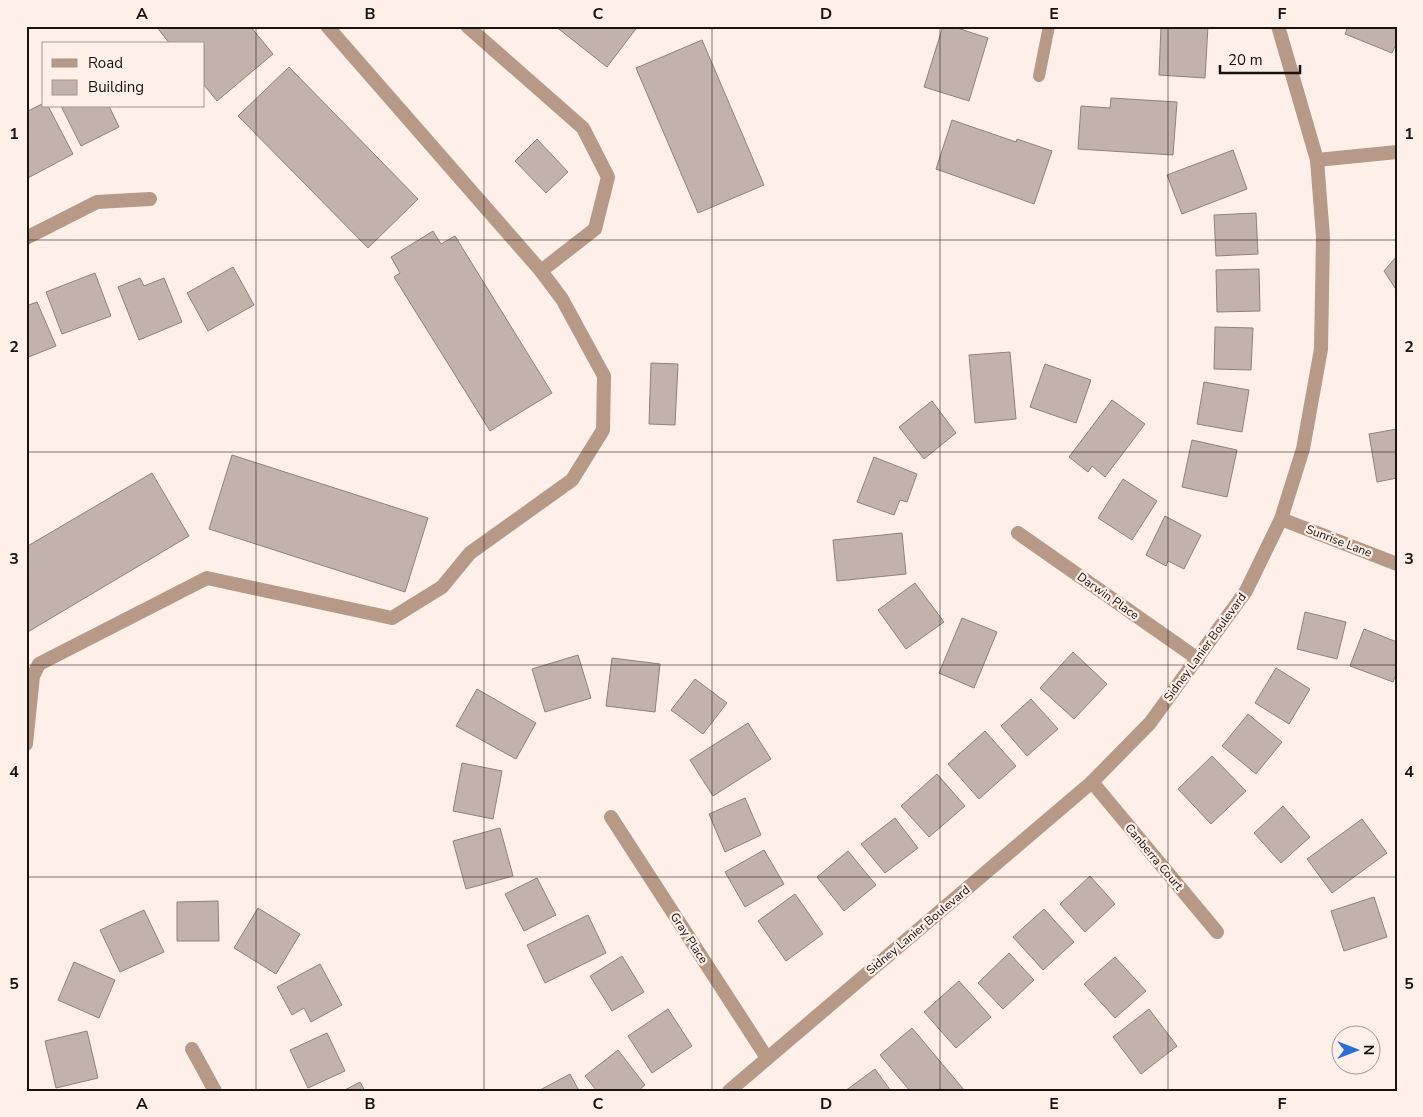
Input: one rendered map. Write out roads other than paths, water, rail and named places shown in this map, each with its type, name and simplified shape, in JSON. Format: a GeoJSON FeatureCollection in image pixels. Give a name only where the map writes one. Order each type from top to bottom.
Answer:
{"type":"FeatureCollection","features":[{"type":"Feature","properties":{"kind":"street"},"geometry":{"type":"LineString","coordinates":[[26,744],[32,676],[39,664],[207,578],[392,618],[442,586],[470,553],[572,480],[603,430],[604,376],[562,299],[541,270],[327,26]]}},
{"type":"Feature","properties":{"kind":"street"},"geometry":{"type":"LineString","coordinates":[[468,26],[583,128],[608,177],[595,229],[541,270]]}},
{"type":"Feature","properties":{"kind":"street","name":"Sidney Lanier Boulevard"},"geometry":{"type":"LineString","coordinates":[[729,1091],[1092,782],[1150,723],[1246,591],[1281,519],[1303,449],[1321,350],[1323,237],[1317,160],[1278,26]]}},
{"type":"Feature","properties":{"kind":"street"},"geometry":{"type":"LineString","coordinates":[[1317,160],[1397,152]]}},
{"type":"Feature","properties":{"kind":"street"},"geometry":{"type":"LineString","coordinates":[[26,238],[97,202],[150,199]]}},
{"type":"Feature","properties":{"kind":"street","name":"Sunrise Lane"},"geometry":{"type":"LineString","coordinates":[[1281,519],[1397,564]]}},
{"type":"Feature","properties":{"kind":"street","name":"Darwin Place"},"geometry":{"type":"LineString","coordinates":[[1018,533],[1198,659]]}},
{"type":"Feature","properties":{"kind":"street","name":"Canberra Court"},"geometry":{"type":"LineString","coordinates":[[1092,782],[1217,932]]}},
{"type":"Feature","properties":{"kind":"street","name":"Gray Place"},"geometry":{"type":"LineString","coordinates":[[611,817],[767,1058]]}},
{"type":"Feature","properties":{"kind":"street"},"geometry":{"type":"LineString","coordinates":[[192,1049],[215,1091]]}},
{"type":"Feature","properties":{"kind":"lane"},"geometry":{"type":"LineString","coordinates":[[1039,76],[1049,26]]}}]}
